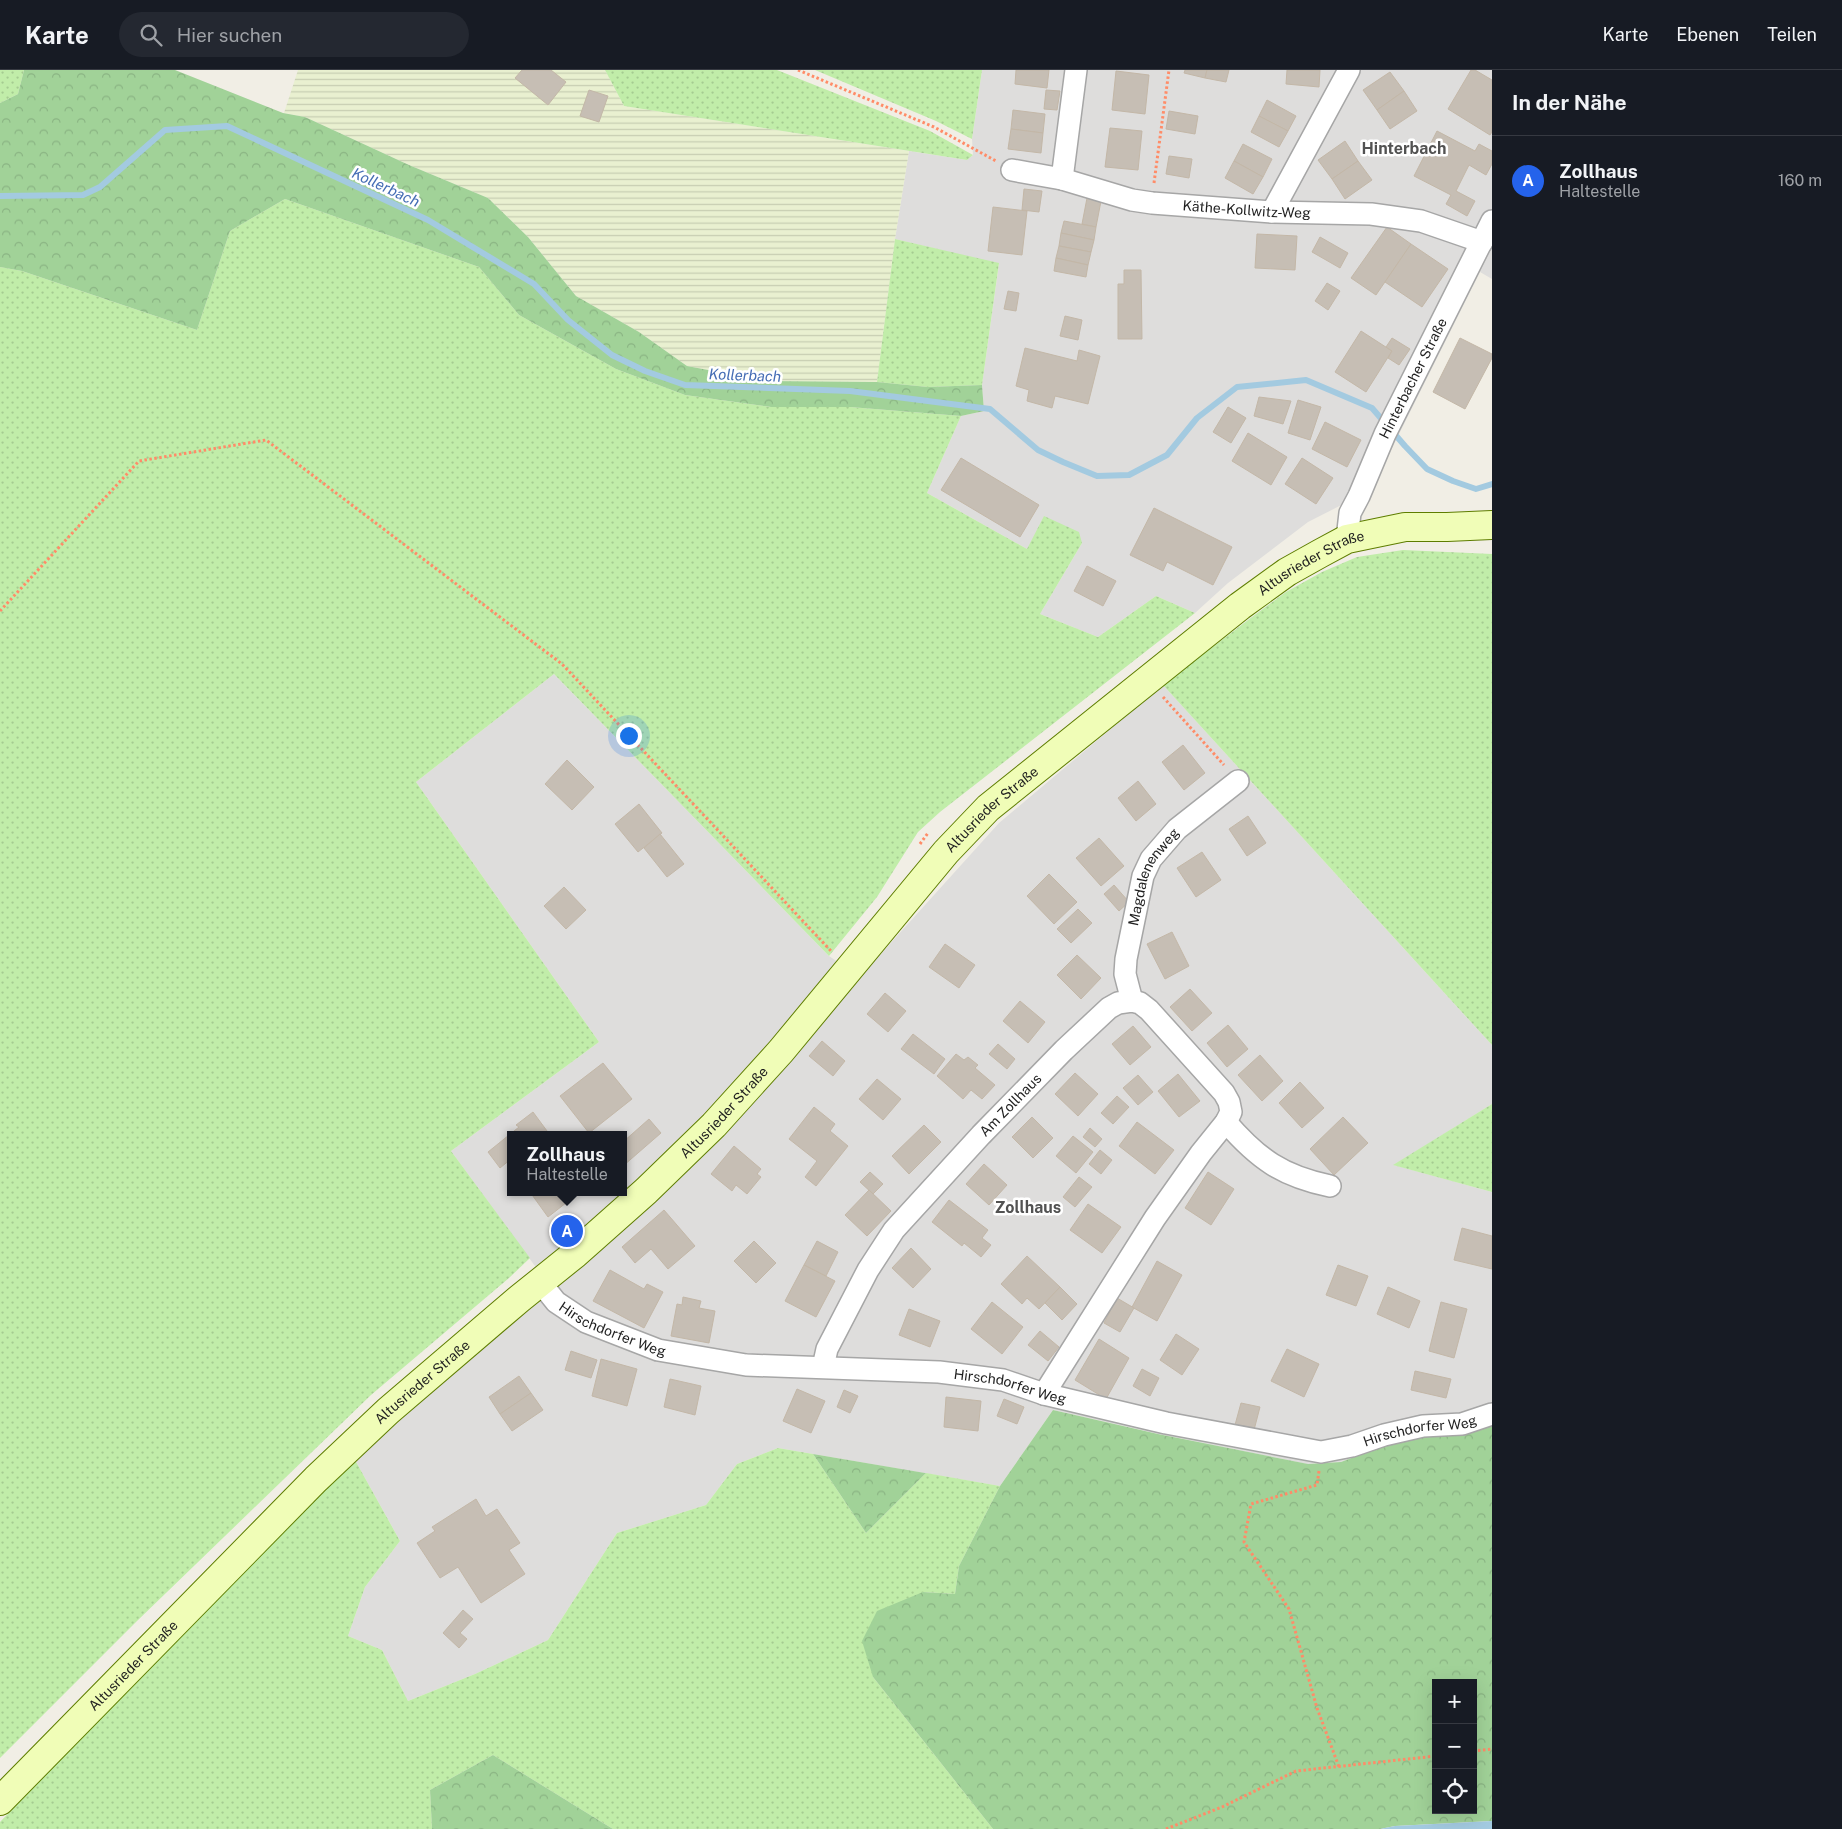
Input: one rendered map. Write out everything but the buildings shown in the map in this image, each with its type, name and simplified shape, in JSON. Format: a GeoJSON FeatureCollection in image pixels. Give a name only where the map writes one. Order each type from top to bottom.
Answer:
{"type":"FeatureCollection","features":[{"type":"Feature","properties":{"kind":"main road","name":"Altusrieder Straße"},"geometry":{"type":"LineString","coordinates":[[0,1801],[316,1479],[388,1411],[575,1254],[646,1191],[714,1125],[782,1051],[946,852],[988,808],[1240,606],[1287,572],[1347,539],[1405,526],[1492,525]]}},
{"type":"Feature","properties":{"kind":"street"},"geometry":{"type":"LineString","coordinates":[[1062,179],[1076,70]]}},
{"type":"Feature","properties":{"kind":"street"},"geometry":{"type":"LineString","coordinates":[[1272,212],[1349,70]]}},
{"type":"Feature","properties":{"kind":"street","name":"Käthe-Kollwitz-Weg"},"geometry":{"type":"LineString","coordinates":[[1012,170],[1062,179],[1132,200],[1152,203],[1272,212],[1371,214],[1421,221],[1482,242]]}},
{"type":"Feature","properties":{"kind":"street","name":"Hinterbacher Straße"},"geometry":{"type":"LineString","coordinates":[[1347,539],[1350,513],[1385,434],[1492,220]]}},
{"type":"Feature","properties":{"kind":"street","name":"Magdalenenweg"},"geometry":{"type":"LineString","coordinates":[[1132,1001],[1125,974],[1126,959],[1143,876],[1151,859],[1177,829],[1238,781]]}},
{"type":"Feature","properties":{"kind":"street"},"geometry":{"type":"LineString","coordinates":[[1044,1394],[1155,1218],[1201,1153],[1226,1122],[1231,1112],[1229,1102],[1224,1093],[1149,1010],[1140,1003],[1132,1001]]}},
{"type":"Feature","properties":{"kind":"street","name":"Am Zollhaus"},"geometry":{"type":"LineString","coordinates":[[823,1367],[827,1349],[868,1270],[894,1230],[981,1135],[1064,1050],[1109,1008],[1118,1003],[1132,1001]]}},
{"type":"Feature","properties":{"kind":"street"},"geometry":{"type":"LineString","coordinates":[[1226,1122],[1246,1146],[1280,1170],[1306,1181],[1330,1186]]}},
{"type":"Feature","properties":{"kind":"street","name":"Hirschdorfer Weg"},"geometry":{"type":"LineString","coordinates":[[540,1282],[556,1302],[586,1322],[658,1350],[746,1365],[938,1372],[1003,1380],[1044,1394],[1166,1423],[1321,1452],[1352,1446],[1384,1435],[1423,1426],[1462,1424],[1492,1414]]}},
{"type":"Feature","properties":{"kind":"path"},"geometry":{"type":"LineString","coordinates":[[798,70],[934,127],[1012,170]]}},
{"type":"Feature","properties":{"kind":"path"},"geometry":{"type":"LineString","coordinates":[[1152,203],[1169,70]]}},
{"type":"Feature","properties":{"kind":"path"},"geometry":{"type":"LineString","coordinates":[[0,611],[139,461],[266,440],[562,664],[837,959]]}},
{"type":"Feature","properties":{"kind":"path"},"geometry":{"type":"LineString","coordinates":[[1148,680],[1238,781]]}},
{"type":"Feature","properties":{"kind":"path"},"geometry":{"type":"LineString","coordinates":[[1321,1452],[1317,1485],[1251,1504],[1244,1542],[1289,1609],[1317,1708],[1339,1767]]}},
{"type":"Feature","properties":{"kind":"path"},"geometry":{"type":"LineString","coordinates":[[1477,1751],[1492,1749]]}},
{"type":"Feature","properties":{"kind":"path"},"geometry":{"type":"LineString","coordinates":[[1166,1829],[1222,1807],[1296,1771],[1432,1756]]}},
{"type":"Feature","properties":{"kind":"shaded area"},"geometry":{"type":"Polygon","coordinates":[[[982,70],[1492,70],[1492,279],[1480,272],[1371,490],[1308,522],[1228,583],[1195,613],[1156,596],[1098,637],[1040,614],[1082,543],[1027,549],[927,493],[961,416],[984,411],[982,385],[999,264],[895,239],[909,151],[967,160],[973,155],[972,139],[982,70]]]}},
{"type":"Feature","properties":{"kind":"shaded area"},"geometry":{"type":"Polygon","coordinates":[[[554,674],[829,956],[860,977],[999,823],[1163,685],[1492,1045],[1492,1104],[1394,1165],[1492,1192],[1492,1422],[1388,1444],[1341,1462],[1307,1464],[1158,1434],[1053,1410],[1000,1486],[778,1448],[737,1464],[706,1505],[617,1533],[548,1640],[475,1674],[408,1701],[382,1650],[348,1636],[365,1587],[400,1541],[355,1460],[395,1421],[551,1288],[451,1151],[599,1042],[416,782],[554,674]]]}},
{"type":"Feature","properties":{"kind":"green space"},"geometry":{"type":"Polygon","coordinates":[[[0,70],[24,70],[18,94],[0,103],[0,70]]]}},
{"type":"Feature","properties":{"kind":"green space"},"geometry":{"type":"Polygon","coordinates":[[[24,70],[175,70],[283,113],[305,117],[409,165],[488,198],[528,237],[576,296],[639,332],[687,366],[766,381],[877,382],[928,387],[982,385],[984,411],[961,416],[850,407],[771,407],[685,395],[616,369],[519,315],[479,267],[285,199],[230,231],[197,330],[22,271],[0,267],[0,103],[18,94],[24,70]]]}},
{"type":"Feature","properties":{"kind":"green space"},"geometry":{"type":"Polygon","coordinates":[[[298,70],[605,70],[624,106],[909,151],[895,239],[877,382],[766,381],[687,366],[639,332],[576,296],[528,237],[488,198],[409,165],[305,117],[284,113],[298,70]]]}},
{"type":"Feature","properties":{"kind":"green space"},"geometry":{"type":"Polygon","coordinates":[[[605,70],[777,70],[930,131],[973,155],[967,160],[624,106],[605,70]]]}},
{"type":"Feature","properties":{"kind":"green space"},"geometry":{"type":"Polygon","coordinates":[[[815,70],[982,70],[972,139],[936,121],[815,70]]]}},
{"type":"Feature","properties":{"kind":"green space"},"geometry":{"type":"Polygon","coordinates":[[[285,199],[479,267],[519,315],[616,369],[685,395],[771,407],[850,407],[961,416],[927,493],[1027,549],[1044,516],[1079,532],[1082,543],[1040,614],[1098,637],[1156,596],[1195,613],[940,812],[918,832],[877,897],[829,956],[554,674],[416,782],[599,1042],[451,1151],[530,1258],[371,1395],[137,1621],[0,1758],[0,267],[22,271],[197,330],[230,231],[285,199]]]}},
{"type":"Feature","properties":{"kind":"green space"},"geometry":{"type":"Polygon","coordinates":[[[895,239],[999,263],[982,385],[928,387],[877,382],[895,239]]]}},
{"type":"Feature","properties":{"kind":"green space"},"geometry":{"type":"Polygon","coordinates":[[[1403,550],[1492,554],[1492,1045],[1163,685],[1286,592],[1322,572],[1357,557],[1403,550]]]}},
{"type":"Feature","properties":{"kind":"green space"},"geometry":{"type":"Polygon","coordinates":[[[1492,1104],[1492,1192],[1393,1165],[1492,1104]]]}},
{"type":"Feature","properties":{"kind":"green space"},"geometry":{"type":"Polygon","coordinates":[[[1053,1410],[1158,1434],[1308,1464],[1341,1462],[1388,1444],[1492,1422],[1492,1821],[1395,1826],[1380,1829],[993,1829],[873,1677],[862,1641],[877,1611],[923,1592],[955,1594],[959,1566],[1000,1486],[1053,1410]]]}},
{"type":"Feature","properties":{"kind":"green space"},"geometry":{"type":"Polygon","coordinates":[[[778,1448],[813,1454],[866,1533],[926,1473],[1000,1486],[959,1566],[955,1594],[923,1592],[873,1677],[993,1829],[613,1829],[493,1755],[430,1790],[432,1829],[0,1829],[0,1822],[324,1487],[355,1460],[400,1541],[365,1587],[348,1636],[382,1650],[408,1701],[475,1674],[548,1640],[617,1533],[706,1505],[737,1464],[778,1448]]]}},
{"type":"Feature","properties":{"kind":"green space"},"geometry":{"type":"Polygon","coordinates":[[[813,1454],[925,1473],[926,1473],[866,1533],[813,1454]]]}},
{"type":"Feature","properties":{"kind":"green space"},"geometry":{"type":"Polygon","coordinates":[[[493,1755],[613,1829],[432,1829],[430,1790],[493,1755]]]}},
{"type":"Feature","properties":{"kind":"water"},"geometry":{"type":"Polygon","coordinates":[[[1492,1821],[1492,1829],[1380,1829],[1395,1826],[1492,1821]]]}},
{"type":"Feature","properties":{"kind":"waterway","name":"Kollerbach"},"geometry":{"type":"LineString","coordinates":[[0,196],[83,195],[100,187],[165,130],[227,126],[428,220],[534,284],[568,320],[612,355],[645,371],[685,385],[850,391],[990,409],[1038,450],[1097,476],[1129,475],[1167,455],[1197,418],[1237,387],[1306,380],[1372,408],[1427,469],[1476,489],[1492,484]]}},
{"type":"Feature","properties":{"kind":"place","name":"Zollhaus"},"geometry":{"type":"Point","coordinates":[567,1231]}},
{"type":"Feature","properties":{"kind":"district","name":"Hinterbach"},"geometry":{"type":"Point","coordinates":[1404,148]}},
{"type":"Feature","properties":{"kind":"district","name":"Zollhaus"},"geometry":{"type":"Point","coordinates":[1028,1207]}}]}
